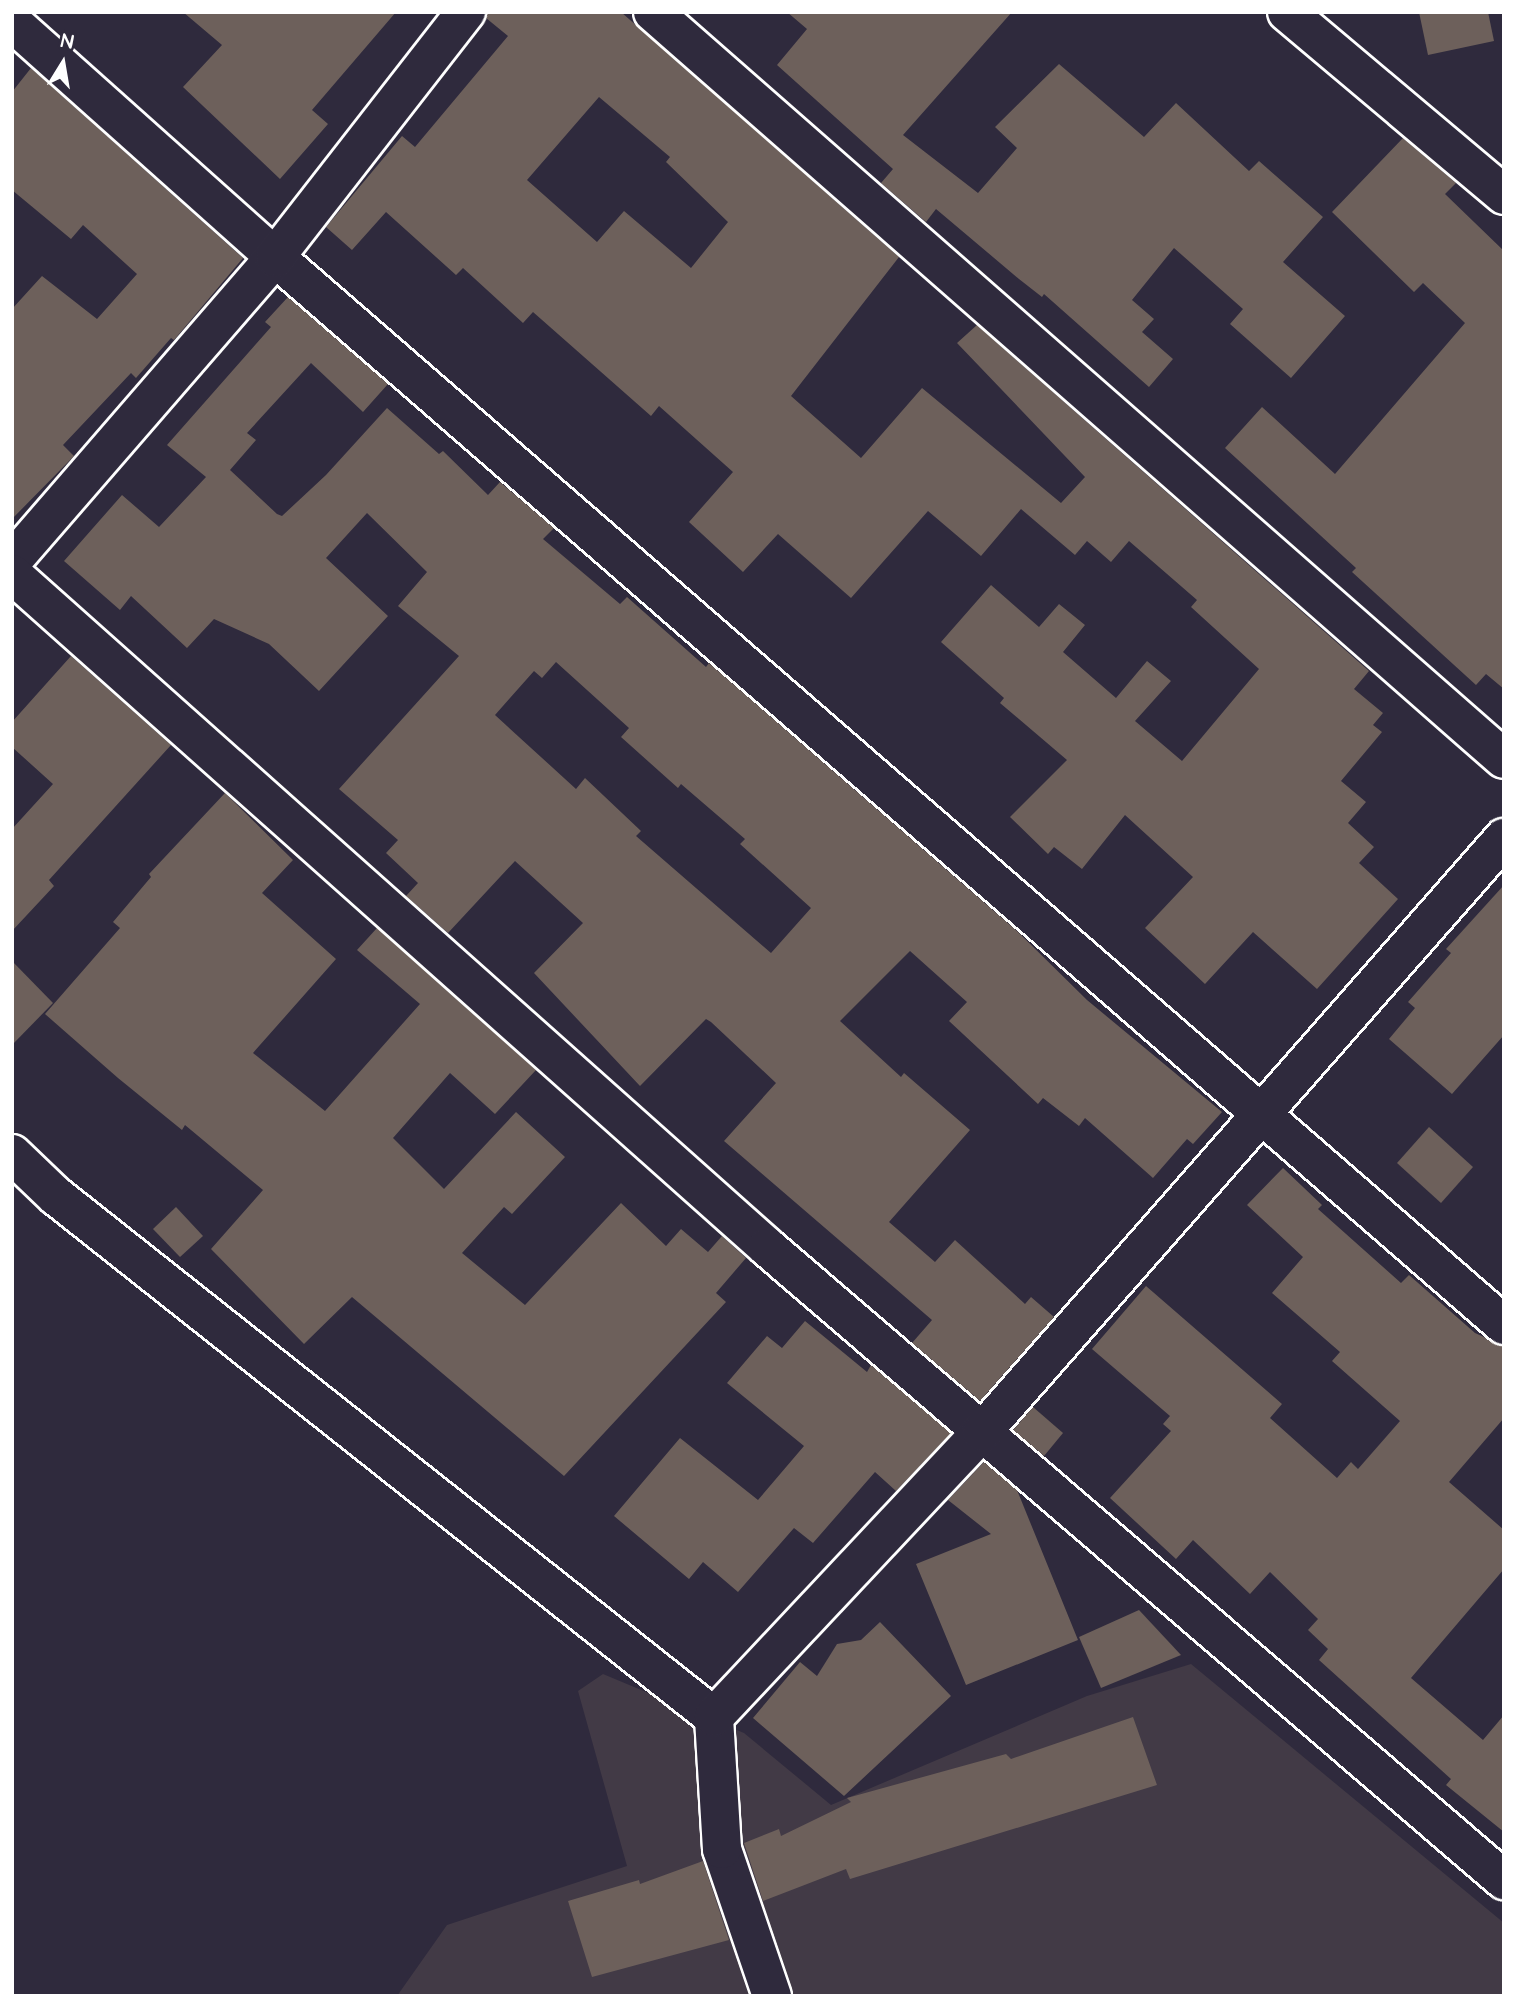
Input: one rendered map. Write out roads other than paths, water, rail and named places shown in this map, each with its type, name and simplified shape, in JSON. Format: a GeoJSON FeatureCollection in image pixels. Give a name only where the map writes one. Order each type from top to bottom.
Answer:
{"type":"FeatureCollection","features":[{"type":"Feature","properties":{"kind":"street"},"geometry":{"type":"LineString","coordinates":[[12,561],[275,257],[466,12]]}},
{"type":"Feature","properties":{"kind":"street"},"geometry":{"type":"LineString","coordinates":[[653,12],[1504,759]]}},
{"type":"Feature","properties":{"kind":"street"},"geometry":{"type":"LineString","coordinates":[[1287,12],[1504,195]]}},
{"type":"Feature","properties":{"kind":"street"},"geometry":{"type":"LineString","coordinates":[[12,22],[275,257],[1504,1325]]}},
{"type":"Feature","properties":{"kind":"street"},"geometry":{"type":"LineString","coordinates":[[12,574],[756,1238],[1504,1880]]}},
{"type":"Feature","properties":{"kind":"street"},"geometry":{"type":"LineString","coordinates":[[772,1996],[722,1849],[715,1717],[982,1432],[1504,838]]}},
{"type":"Feature","properties":{"kind":"street"},"geometry":{"type":"LineString","coordinates":[[12,1154],[56,1196],[715,1717]]}}]}
